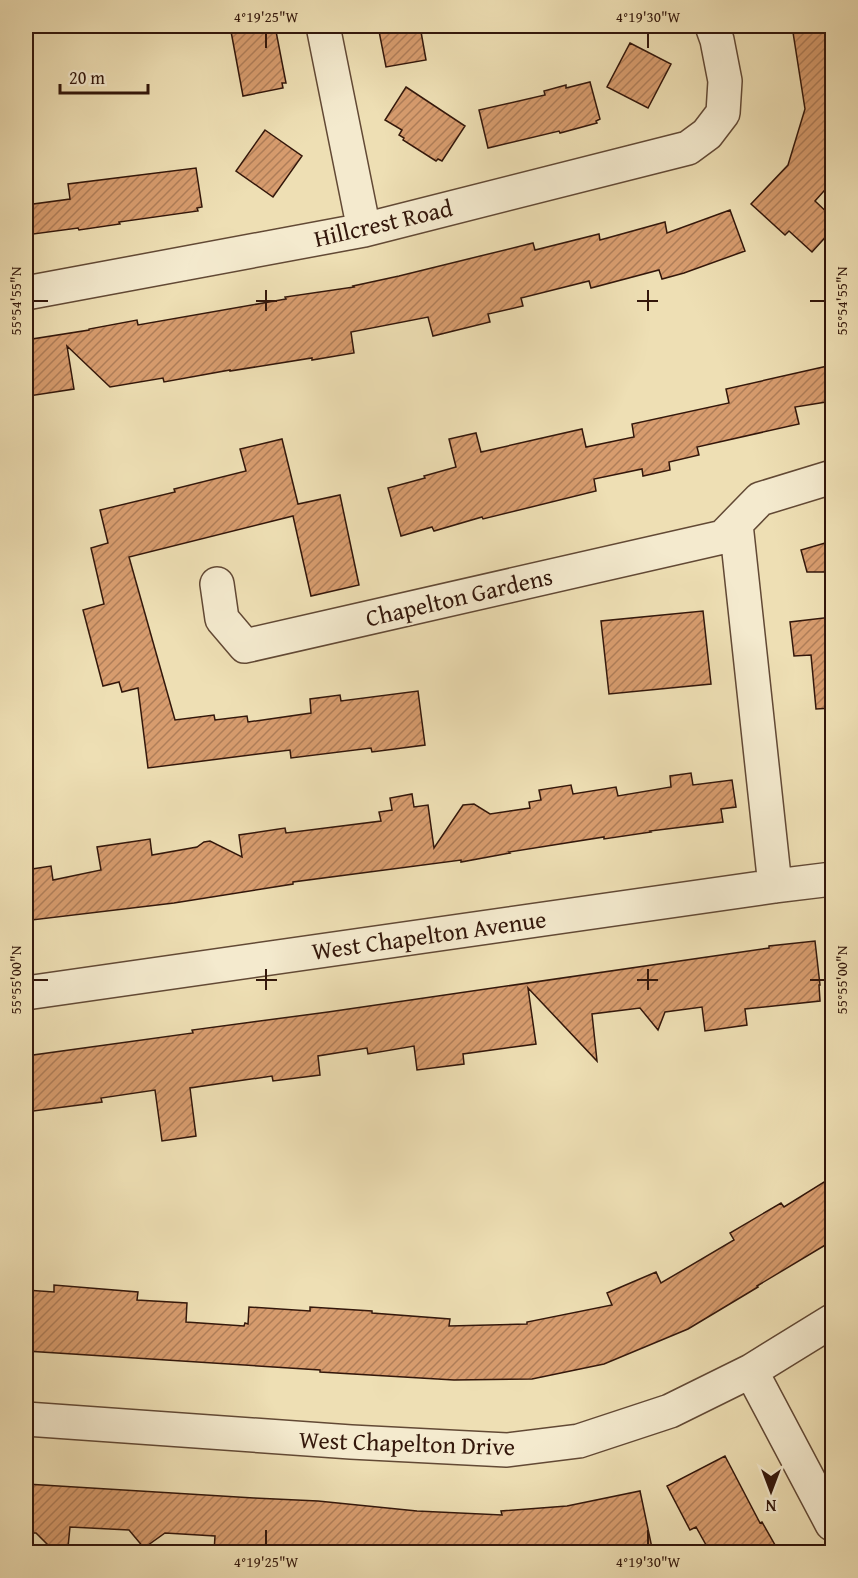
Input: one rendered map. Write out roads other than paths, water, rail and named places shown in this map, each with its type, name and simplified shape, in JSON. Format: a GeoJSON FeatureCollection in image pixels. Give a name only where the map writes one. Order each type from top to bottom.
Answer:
{"type":"FeatureCollection","features":[{"type":"Feature","properties":{"kind":"street"},"geometry":{"type":"LineString","coordinates":[[323,26],[363,230]]}},
{"type":"Feature","properties":{"kind":"street","name":"Hillcrest Road"},"geometry":{"type":"LineString","coordinates":[[26,293],[363,230],[688,148],[707,134],[723,113],[725,81],[712,26]]}},
{"type":"Feature","properties":{"kind":"street","name":"Chapelton Gardens"},"geometry":{"type":"LineString","coordinates":[[217,584],[222,619],[244,646],[723,537],[760,499],[832,477]]}},
{"type":"Feature","properties":{"kind":"street"},"geometry":{"type":"LineString","coordinates":[[736,524],[775,886]]}},
{"type":"Feature","properties":{"kind":"street","name":"West Chapelton Avenue"},"geometry":{"type":"LineString","coordinates":[[26,993],[832,879]]}},
{"type":"Feature","properties":{"kind":"street","name":"West Chapelton Drive"},"geometry":{"type":"LineString","coordinates":[[26,1419],[351,1442],[507,1450],[579,1442],[670,1411],[751,1371],[832,1321]]}},
{"type":"Feature","properties":{"kind":"street"},"geometry":{"type":"LineString","coordinates":[[751,1371],[832,1524]]}}]}
